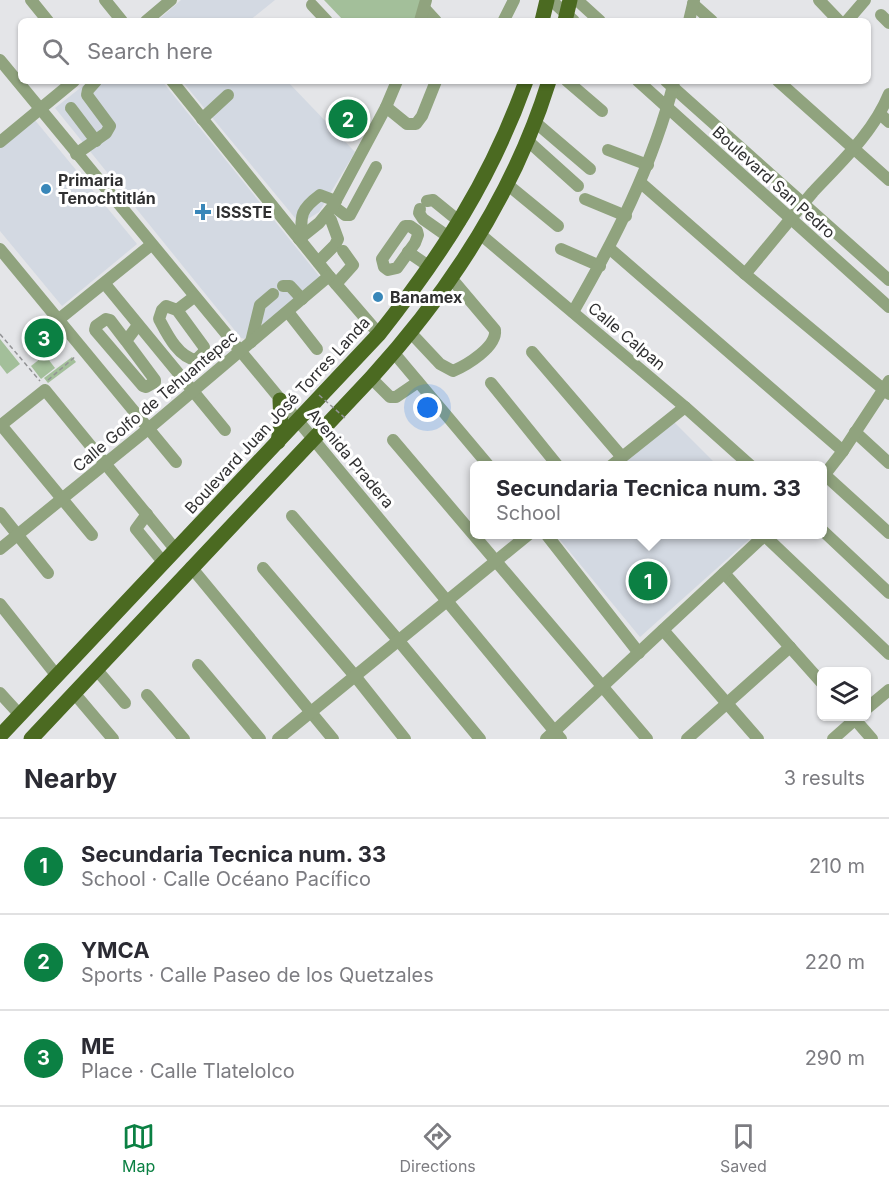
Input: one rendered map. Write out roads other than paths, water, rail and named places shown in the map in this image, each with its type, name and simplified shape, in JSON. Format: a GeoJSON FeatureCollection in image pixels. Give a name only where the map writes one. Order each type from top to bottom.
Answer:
{"type":"FeatureCollection","features":[{"type":"Feature","properties":{"kind":"main road"},"geometry":{"type":"LineString","coordinates":[[543,18],[547,0]]}},
{"type":"Feature","properties":{"kind":"main road","name":"Boulevard Juan José Torres Landa"},"geometry":{"type":"LineString","coordinates":[[0,736],[379,334],[460,222],[494,159],[525,84]]}},
{"type":"Feature","properties":{"kind":"main road"},"geometry":{"type":"LineString","coordinates":[[31,739],[411,333],[480,234],[508,185],[528,141],[548,84]]}},
{"type":"Feature","properties":{"kind":"main road"},"geometry":{"type":"LineString","coordinates":[[278,442],[281,423],[280,400]]}},
{"type":"Feature","properties":{"kind":"street"},"geometry":{"type":"LineString","coordinates":[[31,0],[46,18]]}},
{"type":"Feature","properties":{"kind":"street"},"geometry":{"type":"LineString","coordinates":[[105,0],[120,18]]}},
{"type":"Feature","properties":{"kind":"street"},"geometry":{"type":"LineString","coordinates":[[150,18],[171,0]]}},
{"type":"Feature","properties":{"kind":"street"},"geometry":{"type":"LineString","coordinates":[[505,18],[514,0]]}},
{"type":"Feature","properties":{"kind":"street"},"geometry":{"type":"LineString","coordinates":[[551,0],[569,14]]}},
{"type":"Feature","properties":{"kind":"street"},"geometry":{"type":"LineString","coordinates":[[577,0],[597,18]]}},
{"type":"Feature","properties":{"kind":"street"},"geometry":{"type":"LineString","coordinates":[[819,0],[836,18]]}},
{"type":"Feature","properties":{"kind":"street"},"geometry":{"type":"LineString","coordinates":[[850,18],[865,0]]}},
{"type":"Feature","properties":{"kind":"street"},"geometry":{"type":"LineString","coordinates":[[690,18],[694,2]]}},
{"type":"Feature","properties":{"kind":"street"},"geometry":{"type":"LineString","coordinates":[[694,2],[709,18]]}},
{"type":"Feature","properties":{"kind":"street"},"geometry":{"type":"LineString","coordinates":[[426,4],[434,18]]}},
{"type":"Feature","properties":{"kind":"street"},"geometry":{"type":"LineString","coordinates":[[312,5],[324,18]]}},
{"type":"Feature","properties":{"kind":"street","name":"Avenida Pradera"},"geometry":{"type":"LineString","coordinates":[[0,60],[18,82]]}},
{"type":"Feature","properties":{"kind":"street","name":"Avenida Pradera"},"geometry":{"type":"LineString","coordinates":[[20,84],[194,297],[313,437],[554,736]]}},
{"type":"Feature","properties":{"kind":"street"},"geometry":{"type":"LineString","coordinates":[[0,142],[70,84]]}},
{"type":"Feature","properties":{"kind":"street"},"geometry":{"type":"LineString","coordinates":[[76,154],[106,133],[110,126],[87,95],[93,84]]}},
{"type":"Feature","properties":{"kind":"street"},"geometry":{"type":"LineString","coordinates":[[174,84],[379,334]]}},
{"type":"Feature","properties":{"kind":"street"},"geometry":{"type":"LineString","coordinates":[[300,238],[331,207],[386,107],[392,84]]}},
{"type":"Feature","properties":{"kind":"street"},"geometry":{"type":"LineString","coordinates":[[386,107],[407,124],[411,126],[416,124],[422,116],[435,84]]}},
{"type":"Feature","properties":{"kind":"street"},"geometry":{"type":"LineString","coordinates":[[570,84],[602,111]]}},
{"type":"Feature","properties":{"kind":"street","name":"Boulevard San Pedro"},"geometry":{"type":"LineString","coordinates":[[641,84],[888,303]]}},
{"type":"Feature","properties":{"kind":"street"},"geometry":{"type":"LineString","coordinates":[[573,312],[600,266],[641,183],[666,107],[671,84]]}},
{"type":"Feature","properties":{"kind":"street","name":"Boulevard San Pedro"},"geometry":{"type":"LineString","coordinates":[[672,84],[889,280]]}},
{"type":"Feature","properties":{"kind":"street"},"geometry":{"type":"LineString","coordinates":[[781,84],[889,180]]}},
{"type":"Feature","properties":{"kind":"street"},"geometry":{"type":"LineString","coordinates":[[745,274],[853,148],[885,118],[889,94]]}},
{"type":"Feature","properties":{"kind":"street"},"geometry":{"type":"LineString","coordinates":[[202,119],[228,95]]}},
{"type":"Feature","properties":{"kind":"street"},"geometry":{"type":"LineString","coordinates":[[71,108],[96,141]]}},
{"type":"Feature","properties":{"kind":"street"},"geometry":{"type":"LineString","coordinates":[[535,122],[590,169]]}},
{"type":"Feature","properties":{"kind":"street"},"geometry":{"type":"LineString","coordinates":[[528,141],[578,186]]}},
{"type":"Feature","properties":{"kind":"street"},"geometry":{"type":"LineString","coordinates":[[608,150],[648,165]]}},
{"type":"Feature","properties":{"kind":"street"},"geometry":{"type":"LineString","coordinates":[[300,238],[302,213],[320,195],[331,207],[345,215],[350,214],[376,167]]}},
{"type":"Feature","properties":{"kind":"street"},"geometry":{"type":"LineString","coordinates":[[641,183],[745,274],[887,388],[827,472]]}},
{"type":"Feature","properties":{"kind":"street"},"geometry":{"type":"LineString","coordinates":[[508,185],[558,226]]}},
{"type":"Feature","properties":{"kind":"street"},"geometry":{"type":"LineString","coordinates":[[450,238],[420,216],[423,205],[433,200],[460,222]]}},
{"type":"Feature","properties":{"kind":"street"},"geometry":{"type":"LineString","coordinates":[[585,200],[626,216]]}},
{"type":"Feature","properties":{"kind":"street"},"geometry":{"type":"LineString","coordinates":[[318,262],[338,239],[331,207]]}},
{"type":"Feature","properties":{"kind":"street","name":"Calle Calpan"},"geometry":{"type":"LineString","coordinates":[[480,234],[685,406],[747,461]]}},
{"type":"Feature","properties":{"kind":"street"},"geometry":{"type":"LineString","coordinates":[[58,320],[151,245]]}},
{"type":"Feature","properties":{"kind":"street"},"geometry":{"type":"LineString","coordinates":[[609,248],[843,451]]}},
{"type":"Feature","properties":{"kind":"street"},"geometry":{"type":"LineString","coordinates":[[0,249],[176,462]]}},
{"type":"Feature","properties":{"kind":"street"},"geometry":{"type":"LineString","coordinates":[[561,249],[600,266]]}},
{"type":"Feature","properties":{"kind":"street","name":"Calle Golfo de Tehuantepec"},"geometry":{"type":"LineString","coordinates":[[0,549],[148,429],[302,299],[353,265],[343,251]]}},
{"type":"Feature","properties":{"kind":"street"},"geometry":{"type":"LineString","coordinates":[[408,252],[429,267]]}},
{"type":"Feature","properties":{"kind":"street"},"geometry":{"type":"LineString","coordinates":[[411,333],[440,364],[453,371],[492,343],[496,336],[495,330],[451,278]]}},
{"type":"Feature","properties":{"kind":"street"},"geometry":{"type":"LineString","coordinates":[[105,284],[191,392],[225,430]]}},
{"type":"Feature","properties":{"kind":"street"},"geometry":{"type":"LineString","coordinates":[[251,342],[260,305],[278,290],[290,286],[302,299]]}},
{"type":"Feature","properties":{"kind":"street"},"geometry":{"type":"LineString","coordinates":[[177,310],[194,297]]}},
{"type":"Feature","properties":{"kind":"street"},"geometry":{"type":"LineString","coordinates":[[288,312],[317,349]]}},
{"type":"Feature","properties":{"kind":"street"},"geometry":{"type":"LineString","coordinates":[[106,319],[110,320],[126,341],[155,380],[147,387],[143,386],[95,330],[96,326],[106,319]]}},
{"type":"Feature","properties":{"kind":"street"},"geometry":{"type":"LineString","coordinates":[[126,341],[138,325]]}},
{"type":"Feature","properties":{"kind":"street"},"geometry":{"type":"LineString","coordinates":[[532,352],[621,457]]}},
{"type":"Feature","properties":{"kind":"street"},"geometry":{"type":"LineString","coordinates":[[394,353],[486,461]]}},
{"type":"Feature","properties":{"kind":"street"},"geometry":{"type":"LineString","coordinates":[[370,378],[390,397],[396,397],[418,382]]}},
{"type":"Feature","properties":{"kind":"street"},"geometry":{"type":"LineString","coordinates":[[491,383],[555,461]]}},
{"type":"Feature","properties":{"kind":"street"},"geometry":{"type":"LineString","coordinates":[[92,536],[1,425],[43,387],[175,549]]}},
{"type":"Feature","properties":{"kind":"street"},"geometry":{"type":"LineString","coordinates":[[616,461],[685,406]]}},
{"type":"Feature","properties":{"kind":"street"},"geometry":{"type":"LineString","coordinates":[[855,432],[889,463]]}},
{"type":"Feature","properties":{"kind":"street"},"geometry":{"type":"LineString","coordinates":[[393,440],[470,533]]}},
{"type":"Feature","properties":{"kind":"street"},"geometry":{"type":"LineString","coordinates":[[827,479],[889,533]]}},
{"type":"Feature","properties":{"kind":"street"},"geometry":{"type":"LineString","coordinates":[[0,513],[48,573]]}},
{"type":"Feature","properties":{"kind":"street"},"geometry":{"type":"LineString","coordinates":[[147,514],[136,529],[164,562]]}},
{"type":"Feature","properties":{"kind":"street"},"geometry":{"type":"LineString","coordinates":[[292,516],[399,640],[480,739]]}},
{"type":"Feature","properties":{"kind":"street"},"geometry":{"type":"LineString","coordinates":[[827,535],[889,594]]}},
{"type":"Feature","properties":{"kind":"street"},"geometry":{"type":"LineString","coordinates":[[475,539],[647,739]]}},
{"type":"Feature","properties":{"kind":"street"},"geometry":{"type":"LineString","coordinates":[[278,739],[523,539]]}},
{"type":"Feature","properties":{"kind":"street"},"geometry":{"type":"LineString","coordinates":[[550,539],[639,652]]}},
{"type":"Feature","properties":{"kind":"street"},"geometry":{"type":"LineString","coordinates":[[554,736],[639,652],[761,539]]}},
{"type":"Feature","properties":{"kind":"street"},"geometry":{"type":"LineString","coordinates":[[769,539],[889,654]]}},
{"type":"Feature","properties":{"kind":"street"},"geometry":{"type":"LineString","coordinates":[[191,567],[333,739]]}},
{"type":"Feature","properties":{"kind":"street"},"geometry":{"type":"LineString","coordinates":[[263,568],[405,739]]}},
{"type":"Feature","properties":{"kind":"street"},"geometry":{"type":"LineString","coordinates":[[724,573],[817,678]]}},
{"type":"Feature","properties":{"kind":"street"},"geometry":{"type":"LineString","coordinates":[[0,604],[57,676]]}},
{"type":"Feature","properties":{"kind":"street"},"geometry":{"type":"LineString","coordinates":[[663,630],[758,739]]}},
{"type":"Feature","properties":{"kind":"street"},"geometry":{"type":"LineString","coordinates":[[687,739],[790,648]]}},
{"type":"Feature","properties":{"kind":"street"},"geometry":{"type":"LineString","coordinates":[[198,665],[260,739]]}},
{"type":"Feature","properties":{"kind":"street"},"geometry":{"type":"LineString","coordinates":[[96,669],[125,703]]}},
{"type":"Feature","properties":{"kind":"street"},"geometry":{"type":"LineString","coordinates":[[871,706],[889,690]]}},
{"type":"Feature","properties":{"kind":"street"},"geometry":{"type":"LineString","coordinates":[[0,693],[20,715]]}},
{"type":"Feature","properties":{"kind":"street"},"geometry":{"type":"LineString","coordinates":[[74,693],[113,739]]}},
{"type":"Feature","properties":{"kind":"street"},"geometry":{"type":"LineString","coordinates":[[147,695],[184,739]]}},
{"type":"Feature","properties":{"kind":"street"},"geometry":{"type":"LineString","coordinates":[[834,739],[852,721]]}},
{"type":"Feature","properties":{"kind":"street"},"geometry":{"type":"LineString","coordinates":[[857,721],[872,739]]}},
{"type":"Feature","properties":{"kind":"place","name":"YMCA"},"geometry":{"type":"Point","coordinates":[348,119]}},
{"type":"Feature","properties":{"kind":"place","name":"Primaria Tenochtitlán"},"geometry":{"type":"Point","coordinates":[46,189]}},
{"type":"Feature","properties":{"kind":"place","name":"ISSSTE"},"geometry":{"type":"Point","coordinates":[203,212]}},
{"type":"Feature","properties":{"kind":"place","name":"Banamex"},"geometry":{"type":"Point","coordinates":[378,297]}},
{"type":"Feature","properties":{"kind":"place","name":"ME"},"geometry":{"type":"Point","coordinates":[44,338]}},
{"type":"Feature","properties":{"kind":"place","name":"Secundaria Tecnica num. 33"},"geometry":{"type":"Point","coordinates":[648,581]}}]}
